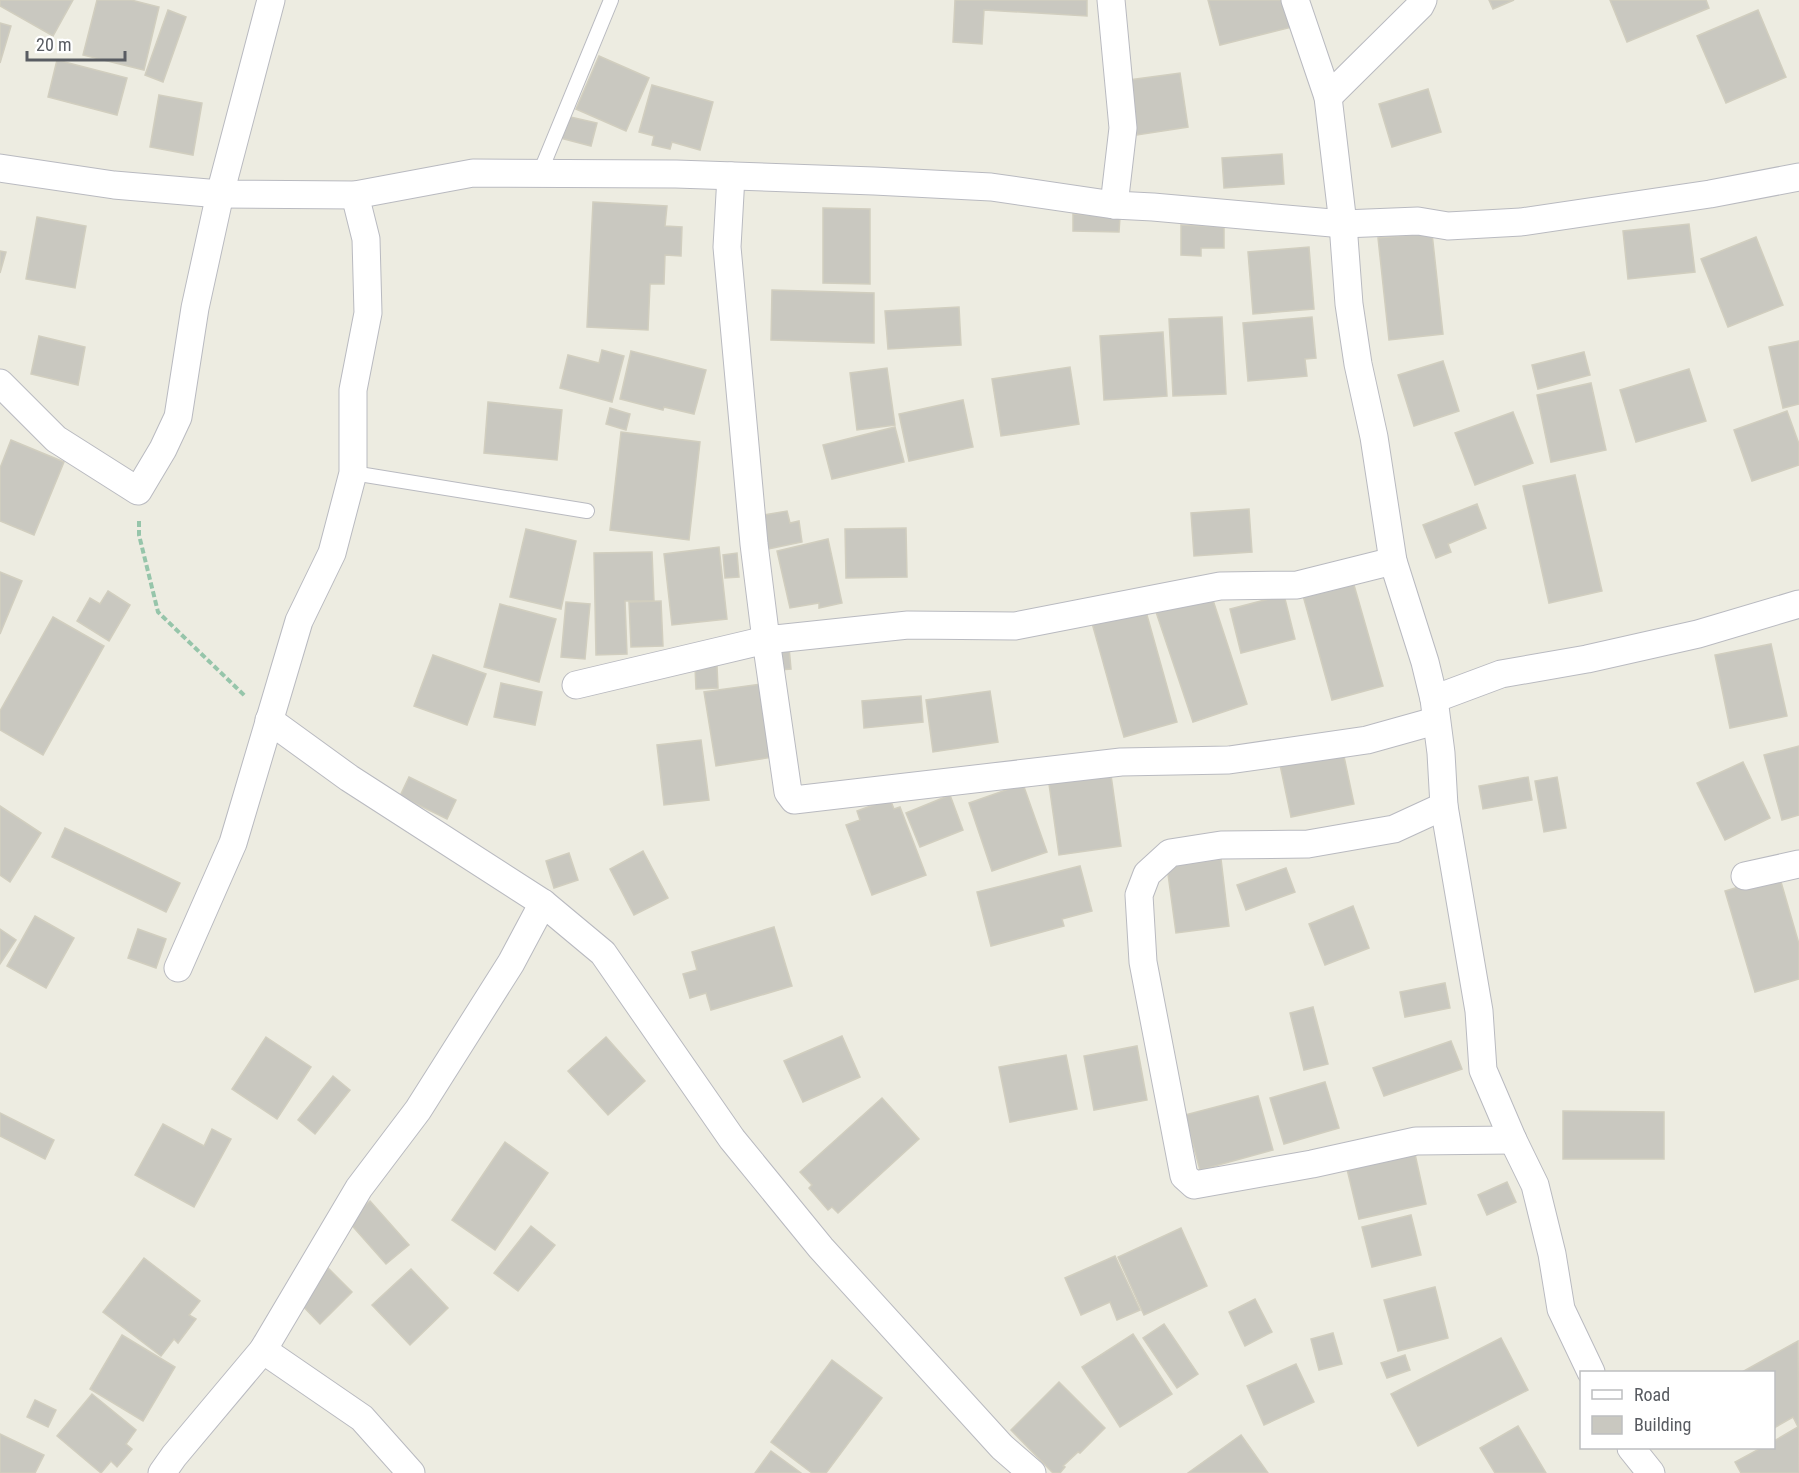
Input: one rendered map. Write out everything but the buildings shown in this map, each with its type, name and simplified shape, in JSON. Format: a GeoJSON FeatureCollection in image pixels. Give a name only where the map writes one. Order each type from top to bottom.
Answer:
{"type":"FeatureCollection","features":[{"type":"Feature","properties":{"kind":"street"},"geometry":{"type":"LineString","coordinates":[[0,383],[56,439],[138,491],[163,449],[178,417],[195,308],[220,194],[271,0]]}},
{"type":"Feature","properties":{"kind":"street"},"geometry":{"type":"LineString","coordinates":[[1111,0],[1123,128],[1114,206]]}},
{"type":"Feature","properties":{"kind":"street"},"geometry":{"type":"LineString","coordinates":[[1294,0],[1328,97],[1343,224],[1348,304],[1374,437],[1393,561],[1425,662],[1435,710],[1441,753],[1444,806],[1479,1011],[1483,1070],[1535,1185],[1552,1254],[1561,1309],[1591,1371]]}},
{"type":"Feature","properties":{"kind":"street"},"geometry":{"type":"LineString","coordinates":[[1328,97],[1420,6],[1423,0]]}},
{"type":"Feature","properties":{"kind":"street"},"geometry":{"type":"LineString","coordinates":[[0,168],[114,185],[220,194],[355,195],[473,173],[731,176],[991,187],[1114,206],[1153,207],[1343,224],[1418,221],[1448,225],[1521,222],[1710,194],[1799,177]]}},
{"type":"Feature","properties":{"kind":"street"},"geometry":{"type":"LineString","coordinates":[[731,176],[727,247],[754,544],[788,792],[794,800],[1121,762],[1229,760],[1367,740],[1435,710],[1501,674],[1587,659],[1698,634],[1799,604]]}},
{"type":"Feature","properties":{"kind":"street"},"geometry":{"type":"LineString","coordinates":[[178,968],[233,843],[298,621],[332,553],[353,473],[353,390],[368,313],[366,238],[355,195]]}},
{"type":"Feature","properties":{"kind":"street"},"geometry":{"type":"LineString","coordinates":[[576,686],[766,640],[908,625],[1015,626],[1220,586],[1297,585],[1393,561]]}},
{"type":"Feature","properties":{"kind":"street"},"geometry":{"type":"LineString","coordinates":[[269,720],[349,778],[543,903],[603,953],[732,1139],[821,1248],[1002,1447],[1032,1473]]}},
{"type":"Feature","properties":{"kind":"street"},"geometry":{"type":"LineString","coordinates":[[1444,806],[1394,829],[1308,844],[1221,845],[1170,853],[1147,874],[1139,895],[1143,963],[1184,1176],[1194,1185],[1312,1164],[1416,1141],[1513,1140]]}},
{"type":"Feature","properties":{"kind":"street"},"geometry":{"type":"LineString","coordinates":[[1745,876],[1799,864]]}},
{"type":"Feature","properties":{"kind":"street"},"geometry":{"type":"LineString","coordinates":[[162,1473],[262,1350],[359,1188],[418,1110],[511,963],[543,903]]}},
{"type":"Feature","properties":{"kind":"street"},"geometry":{"type":"LineString","coordinates":[[262,1350],[362,1418],[411,1473]]}},
{"type":"Feature","properties":{"kind":"street"},"geometry":{"type":"LineString","coordinates":[[1632,1449],[1651,1473]]}},
{"type":"Feature","properties":{"kind":"lane"},"geometry":{"type":"LineString","coordinates":[[539,175],[611,0]]}},
{"type":"Feature","properties":{"kind":"lane"},"geometry":{"type":"LineString","coordinates":[[353,473],[587,511]]}},
{"type":"Feature","properties":{"kind":"path"},"geometry":{"type":"LineString","coordinates":[[138,491],[140,536],[158,612],[269,720]]}}]}
